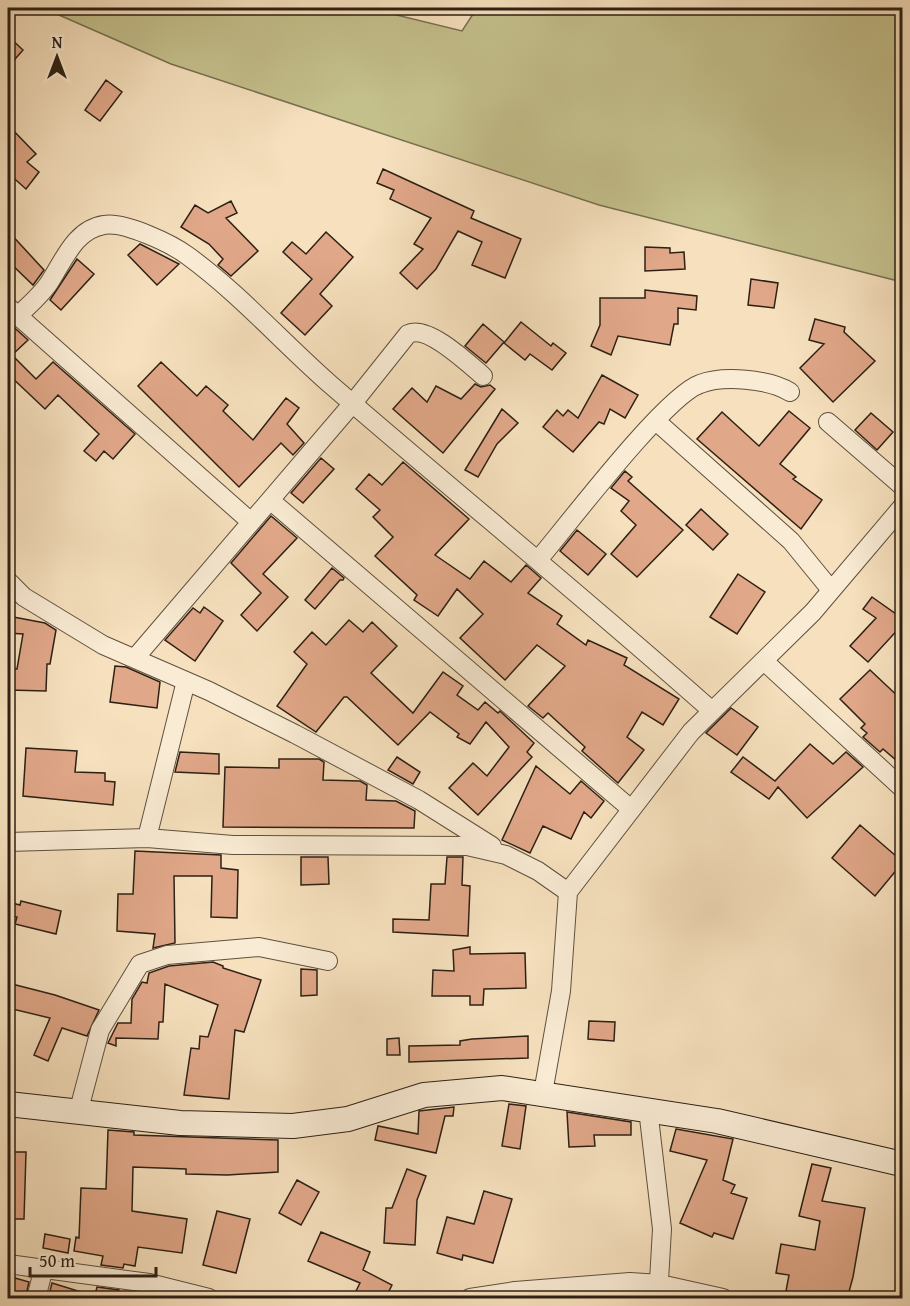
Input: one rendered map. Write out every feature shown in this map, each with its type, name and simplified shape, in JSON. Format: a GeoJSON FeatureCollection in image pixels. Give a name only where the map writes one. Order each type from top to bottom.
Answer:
{"type":"FeatureCollection","features":[{"type":"Feature","properties":{"kind":"street"},"geometry":{"type":"LineString","coordinates":[[251,522],[13,311],[42,292],[68,250],[94,227],[115,225],[170,244],[189,256],[353,403],[711,710]]}},
{"type":"Feature","properties":{"kind":"street"},"geometry":{"type":"LineString","coordinates":[[135,658],[412,332],[425,334],[456,352],[483,376]]}},
{"type":"Feature","properties":{"kind":"street"},"geometry":{"type":"LineString","coordinates":[[538,560],[656,421],[688,391],[700,384],[766,381],[790,392]]}},
{"type":"Feature","properties":{"kind":"street"},"geometry":{"type":"LineString","coordinates":[[656,421],[791,541],[831,590]]}},
{"type":"Feature","properties":{"kind":"street"},"geometry":{"type":"LineString","coordinates":[[828,422],[903,486]]}},
{"type":"Feature","properties":{"kind":"street"},"geometry":{"type":"LineString","coordinates":[[270,500],[631,809]]}},
{"type":"Feature","properties":{"kind":"street"},"geometry":{"type":"LineString","coordinates":[[543,1093],[561,991],[568,892],[711,710],[764,661],[831,590],[903,507]]}},
{"type":"Feature","properties":{"kind":"street"},"geometry":{"type":"LineString","coordinates":[[8,580],[24,597],[103,645],[186,681],[294,734],[419,800],[506,855],[538,871],[568,892]]}},
{"type":"Feature","properties":{"kind":"street"},"geometry":{"type":"LineString","coordinates":[[764,661],[903,788]]}},
{"type":"Feature","properties":{"kind":"street"},"geometry":{"type":"LineString","coordinates":[[147,838],[186,681]]}},
{"type":"Feature","properties":{"kind":"street"},"geometry":{"type":"LineString","coordinates":[[8,842],[147,838],[233,845],[467,846],[506,855]]}},
{"type":"Feature","properties":{"kind":"street"},"geometry":{"type":"LineString","coordinates":[[78,1113],[100,1030],[140,964],[167,955],[259,947],[328,961]]}},
{"type":"Feature","properties":{"kind":"street"},"geometry":{"type":"LineString","coordinates":[[8,1104],[180,1123],[293,1126],[348,1119],[406,1100],[445,1091],[502,1088],[717,1121],[903,1164]]}},
{"type":"Feature","properties":{"kind":"street"},"geometry":{"type":"LineString","coordinates":[[648,1109],[662,1229],[659,1291]]}},
{"type":"Feature","properties":{"kind":"street"},"geometry":{"type":"LineString","coordinates":[[8,1264],[149,1283],[210,1299]]}},
{"type":"Feature","properties":{"kind":"street"},"geometry":{"type":"LineString","coordinates":[[36,1299],[44,1268]]}},
{"type":"Feature","properties":{"kind":"street"},"geometry":{"type":"LineString","coordinates":[[470,1299],[486,1294],[630,1282],[659,1291],[723,1299]]}},
{"type":"Feature","properties":{"kind":"shaded area"},"geometry":{"type":"Polygon","coordinates":[[[43,8],[368,8],[462,31],[477,8],[902,8],[902,282],[599,205],[171,64],[43,8]]]}},
{"type":"Feature","properties":{"kind":"building"},"geometry":{"type":"Polygon","coordinates":[[[8,36],[23,50],[8,67],[8,36]]]}},
{"type":"Feature","properties":{"kind":"building"},"geometry":{"type":"Polygon","coordinates":[[[106,80],[122,92],[100,121],[85,110],[106,80]]]}},
{"type":"Feature","properties":{"kind":"building"},"geometry":{"type":"Polygon","coordinates":[[[8,125],[36,154],[27,162],[39,172],[26,189],[8,173],[8,125]]]}},
{"type":"Feature","properties":{"kind":"building"},"geometry":{"type":"Polygon","coordinates":[[[383,169],[474,211],[471,218],[521,239],[505,278],[472,265],[482,242],[458,231],[436,269],[417,289],[400,273],[423,249],[414,244],[431,218],[390,199],[394,190],[377,183],[383,169]]]}},
{"type":"Feature","properties":{"kind":"building"},"geometry":{"type":"Polygon","coordinates":[[[231,201],[237,213],[226,218],[258,251],[231,276],[218,265],[223,259],[209,244],[181,227],[195,205],[208,213],[231,201]]]}},
{"type":"Feature","properties":{"kind":"building"},"geometry":{"type":"Polygon","coordinates":[[[8,231],[44,270],[33,285],[8,261],[8,231]]]}},
{"type":"Feature","properties":{"kind":"building"},"geometry":{"type":"Polygon","coordinates":[[[326,232],[353,257],[320,294],[332,306],[305,335],[281,313],[312,279],[283,252],[292,242],[306,254],[326,232]]]}},
{"type":"Feature","properties":{"kind":"building"},"geometry":{"type":"Polygon","coordinates":[[[140,244],[179,264],[157,285],[128,255],[140,244]]]}},
{"type":"Feature","properties":{"kind":"building"},"geometry":{"type":"Polygon","coordinates":[[[645,247],[670,248],[670,253],[684,252],[685,269],[645,271],[645,247]]]}},
{"type":"Feature","properties":{"kind":"building"},"geometry":{"type":"Polygon","coordinates":[[[77,259],[94,274],[61,310],[50,300],[77,259]]]}},
{"type":"Feature","properties":{"kind":"building"},"geometry":{"type":"Polygon","coordinates":[[[751,279],[778,283],[774,308],[748,305],[751,279]]]}},
{"type":"Feature","properties":{"kind":"building"},"geometry":{"type":"Polygon","coordinates":[[[645,290],[697,296],[696,310],[678,308],[678,324],[674,324],[670,345],[618,336],[611,355],[591,346],[600,325],[600,298],[645,298],[645,290]]]}},
{"type":"Feature","properties":{"kind":"building"},"geometry":{"type":"Polygon","coordinates":[[[815,319],[845,327],[844,332],[875,361],[833,402],[800,368],[824,344],[809,340],[815,319]]]}},
{"type":"Feature","properties":{"kind":"building"},"geometry":{"type":"Polygon","coordinates":[[[8,322],[28,340],[12,355],[36,379],[53,362],[135,434],[113,459],[104,451],[96,461],[84,451],[99,434],[58,395],[45,409],[8,374],[8,322]]]}},
{"type":"Feature","properties":{"kind":"building"},"geometry":{"type":"Polygon","coordinates":[[[521,322],[551,346],[553,343],[566,353],[552,370],[530,354],[525,360],[504,343],[521,322]]]}},
{"type":"Feature","properties":{"kind":"building"},"geometry":{"type":"Polygon","coordinates":[[[483,324],[504,342],[486,363],[465,346],[483,324]]]}},
{"type":"Feature","properties":{"kind":"building"},"geometry":{"type":"Polygon","coordinates":[[[161,362],[197,396],[206,386],[228,405],[223,411],[253,440],[286,398],[299,408],[287,424],[304,443],[293,455],[281,443],[239,487],[138,386],[161,362]]]}},
{"type":"Feature","properties":{"kind":"building"},"geometry":{"type":"Polygon","coordinates":[[[602,375],[638,395],[625,418],[610,409],[604,424],[599,422],[573,452],[543,427],[557,410],[563,416],[568,410],[578,418],[602,375]]]}},
{"type":"Feature","properties":{"kind":"building"},"geometry":{"type":"Polygon","coordinates":[[[475,384],[481,387],[490,385],[495,389],[443,453],[393,409],[412,388],[427,402],[436,386],[461,399],[475,384]]]}},
{"type":"Feature","properties":{"kind":"building"},"geometry":{"type":"Polygon","coordinates":[[[502,409],[518,423],[497,444],[478,477],[465,470],[502,409]]]}},
{"type":"Feature","properties":{"kind":"building"},"geometry":{"type":"Polygon","coordinates":[[[789,411],[810,428],[780,464],[796,477],[793,479],[822,500],[801,529],[697,439],[722,412],[759,446],[789,411]]]}},
{"type":"Feature","properties":{"kind":"building"},"geometry":{"type":"Polygon","coordinates":[[[871,413],[893,432],[877,450],[855,430],[871,413]]]}},
{"type":"Feature","properties":{"kind":"building"},"geometry":{"type":"Polygon","coordinates":[[[321,458],[334,469],[303,503],[291,493],[321,458]]]}},
{"type":"Feature","properties":{"kind":"building"},"geometry":{"type":"Polygon","coordinates":[[[403,462],[469,519],[435,555],[470,579],[484,561],[511,582],[526,565],[541,578],[528,593],[562,616],[557,624],[586,645],[588,640],[627,658],[624,665],[679,699],[663,725],[642,712],[627,737],[644,750],[618,783],[582,751],[585,747],[548,713],[543,718],[528,706],[565,666],[537,645],[505,680],[460,638],[483,614],[457,589],[438,616],[414,600],[417,595],[375,556],[393,537],[373,517],[380,510],[356,489],[369,474],[382,485],[403,462]]]}},
{"type":"Feature","properties":{"kind":"building"},"geometry":{"type":"Polygon","coordinates":[[[625,471],[632,477],[628,481],[683,530],[637,577],[611,554],[636,525],[621,511],[629,501],[611,488],[625,471]]]}},
{"type":"Feature","properties":{"kind":"building"},"geometry":{"type":"Polygon","coordinates":[[[701,509],[728,534],[713,550],[686,525],[701,509]]]}},
{"type":"Feature","properties":{"kind":"building"},"geometry":{"type":"Polygon","coordinates":[[[271,516],[297,538],[263,574],[288,597],[257,631],[241,615],[261,593],[231,563],[271,516]]]}},
{"type":"Feature","properties":{"kind":"building"},"geometry":{"type":"Polygon","coordinates":[[[577,530],[606,554],[588,575],[560,551],[577,530]]]}},
{"type":"Feature","properties":{"kind":"building"},"geometry":{"type":"Polygon","coordinates":[[[332,568],[344,578],[315,609],[305,600],[332,568]]]}},
{"type":"Feature","properties":{"kind":"building"},"geometry":{"type":"Polygon","coordinates":[[[738,574],[765,592],[737,634],[710,617],[738,574]]]}},
{"type":"Feature","properties":{"kind":"building"},"geometry":{"type":"Polygon","coordinates":[[[872,597],[903,619],[903,624],[868,662],[850,646],[876,618],[863,609],[872,597]]]}},
{"type":"Feature","properties":{"kind":"building"},"geometry":{"type":"Polygon","coordinates":[[[204,607],[223,621],[195,661],[165,640],[193,608],[200,613],[204,607]]]}},
{"type":"Feature","properties":{"kind":"building"},"geometry":{"type":"Polygon","coordinates":[[[8,616],[45,623],[56,630],[50,664],[47,664],[46,691],[9,690],[9,669],[17,669],[23,634],[8,633],[8,616]]]}},
{"type":"Feature","properties":{"kind":"building"},"geometry":{"type":"Polygon","coordinates":[[[349,620],[363,632],[372,622],[397,646],[371,673],[413,713],[443,672],[463,686],[457,695],[478,710],[485,702],[498,713],[500,711],[534,743],[527,752],[532,757],[478,815],[449,788],[473,763],[487,776],[509,747],[486,722],[470,744],[457,737],[459,734],[430,712],[398,745],[347,697],[344,697],[316,732],[277,706],[307,664],[294,652],[312,632],[326,645],[349,620]]]}},
{"type":"Feature","properties":{"kind":"building"},"geometry":{"type":"Polygon","coordinates":[[[115,666],[126,667],[160,682],[157,708],[110,702],[115,666]]]}},
{"type":"Feature","properties":{"kind":"building"},"geometry":{"type":"Polygon","coordinates":[[[870,670],[903,701],[903,766],[883,749],[880,752],[863,737],[867,733],[861,728],[865,724],[840,699],[870,670]]]}},
{"type":"Feature","properties":{"kind":"building"},"geometry":{"type":"Polygon","coordinates":[[[731,708],[758,727],[737,755],[706,733],[731,708]]]}},
{"type":"Feature","properties":{"kind":"building"},"geometry":{"type":"Polygon","coordinates":[[[810,744],[833,764],[846,752],[863,767],[807,818],[778,787],[769,799],[731,772],[743,757],[775,781],[810,744]]]}},
{"type":"Feature","properties":{"kind":"building"},"geometry":{"type":"Polygon","coordinates":[[[26,748],[77,751],[75,772],[105,773],[105,781],[115,782],[113,805],[23,796],[26,748]]]}},
{"type":"Feature","properties":{"kind":"building"},"geometry":{"type":"Polygon","coordinates":[[[180,752],[219,754],[219,774],[175,772],[180,752]]]}},
{"type":"Feature","properties":{"kind":"building"},"geometry":{"type":"Polygon","coordinates":[[[397,757],[420,772],[413,784],[388,770],[397,757]]]}},
{"type":"Feature","properties":{"kind":"building"},"geometry":{"type":"Polygon","coordinates":[[[279,759],[319,759],[324,762],[323,780],[360,781],[367,785],[366,800],[396,801],[415,811],[414,828],[223,827],[225,767],[279,768],[279,759]]]}},
{"type":"Feature","properties":{"kind":"building"},"geometry":{"type":"Polygon","coordinates":[[[536,766],[570,794],[581,781],[604,801],[591,818],[584,812],[571,839],[543,826],[530,853],[502,840],[536,766]]]}},
{"type":"Feature","properties":{"kind":"building"},"geometry":{"type":"Polygon","coordinates":[[[860,825],[903,862],[875,896],[832,858],[860,825]]]}},
{"type":"Feature","properties":{"kind":"building"},"geometry":{"type":"Polygon","coordinates":[[[135,851],[221,855],[221,868],[238,870],[237,918],[211,917],[212,876],[174,876],[175,943],[153,948],[155,934],[117,931],[118,894],[133,894],[135,851]]]}},
{"type":"Feature","properties":{"kind":"building"},"geometry":{"type":"Polygon","coordinates":[[[301,857],[328,857],[329,884],[301,885],[301,857]]]}},
{"type":"Feature","properties":{"kind":"building"},"geometry":{"type":"Polygon","coordinates":[[[447,857],[463,857],[462,885],[470,886],[468,936],[393,932],[393,919],[429,920],[431,884],[445,884],[447,857]]]}},
{"type":"Feature","properties":{"kind":"building"},"geometry":{"type":"Polygon","coordinates":[[[21,901],[61,911],[56,934],[15,924],[17,917],[8,915],[8,902],[20,905],[21,901]]]}},
{"type":"Feature","properties":{"kind":"building"},"geometry":{"type":"Polygon","coordinates":[[[470,947],[470,954],[525,953],[526,988],[484,989],[483,1005],[470,1005],[470,996],[432,996],[433,970],[454,971],[453,950],[470,947]]]}},
{"type":"Feature","properties":{"kind":"building"},"geometry":{"type":"Polygon","coordinates":[[[213,962],[223,968],[261,980],[244,1032],[235,1030],[229,1099],[184,1095],[191,1048],[199,1049],[200,1036],[208,1037],[218,1005],[165,984],[163,1022],[159,1022],[158,1039],[116,1038],[116,1046],[108,1043],[118,1023],[131,1023],[132,999],[142,982],[147,983],[149,973],[169,966],[213,962]]]}},
{"type":"Feature","properties":{"kind":"building"},"geometry":{"type":"Polygon","coordinates":[[[301,969],[317,970],[317,995],[301,996],[301,969]]]}},
{"type":"Feature","properties":{"kind":"building"},"geometry":{"type":"Polygon","coordinates":[[[8,983],[55,995],[99,1010],[87,1036],[62,1028],[48,1061],[34,1055],[50,1018],[8,1008],[8,983]]]}},
{"type":"Feature","properties":{"kind":"building"},"geometry":{"type":"Polygon","coordinates":[[[589,1021],[615,1022],[614,1041],[588,1039],[589,1021]]]}},
{"type":"Feature","properties":{"kind":"building"},"geometry":{"type":"Polygon","coordinates":[[[528,1036],[528,1058],[409,1062],[409,1046],[460,1045],[460,1041],[472,1039],[528,1036]]]}},
{"type":"Feature","properties":{"kind":"building"},"geometry":{"type":"Polygon","coordinates":[[[399,1038],[400,1055],[387,1055],[387,1039],[399,1038]]]}},
{"type":"Feature","properties":{"kind":"building"},"geometry":{"type":"Polygon","coordinates":[[[509,1104],[526,1106],[520,1149],[502,1146],[509,1104]]]}},
{"type":"Feature","properties":{"kind":"building"},"geometry":{"type":"Polygon","coordinates":[[[454,1107],[453,1116],[445,1116],[436,1153],[375,1140],[378,1126],[418,1134],[419,1111],[454,1107]]]}},
{"type":"Feature","properties":{"kind":"building"},"geometry":{"type":"Polygon","coordinates":[[[567,1112],[631,1122],[631,1135],[594,1135],[595,1146],[569,1147],[567,1112]]]}},
{"type":"Feature","properties":{"kind":"building"},"geometry":{"type":"Polygon","coordinates":[[[676,1129],[733,1139],[723,1180],[735,1185],[731,1193],[747,1198],[733,1239],[714,1233],[712,1237],[680,1223],[707,1160],[670,1151],[676,1129]]]}},
{"type":"Feature","properties":{"kind":"building"},"geometry":{"type":"Polygon","coordinates":[[[108,1130],[134,1132],[134,1135],[278,1140],[278,1172],[227,1175],[186,1174],[186,1169],[133,1167],[132,1211],[187,1219],[182,1253],[138,1247],[135,1266],[124,1264],[123,1268],[101,1265],[103,1256],[74,1251],[76,1237],[79,1238],[81,1188],[106,1189],[108,1130]]]}},
{"type":"Feature","properties":{"kind":"building"},"geometry":{"type":"Polygon","coordinates":[[[8,1152],[26,1152],[24,1219],[8,1219],[8,1152]]]}},
{"type":"Feature","properties":{"kind":"building"},"geometry":{"type":"Polygon","coordinates":[[[812,1164],[831,1168],[822,1201],[865,1208],[847,1299],[786,1291],[789,1275],[776,1273],[781,1244],[815,1250],[820,1221],[799,1216],[812,1164]]]}},
{"type":"Feature","properties":{"kind":"building"},"geometry":{"type":"Polygon","coordinates":[[[407,1169],[426,1176],[417,1200],[415,1245],[384,1243],[386,1208],[392,1208],[407,1169]]]}},
{"type":"Feature","properties":{"kind":"building"},"geometry":{"type":"Polygon","coordinates":[[[297,1180],[319,1192],[301,1225],[279,1213],[297,1180]]]}},
{"type":"Feature","properties":{"kind":"building"},"geometry":{"type":"Polygon","coordinates":[[[484,1191],[512,1199],[493,1263],[463,1255],[462,1260],[437,1253],[447,1217],[474,1224],[484,1191]]]}},
{"type":"Feature","properties":{"kind":"building"},"geometry":{"type":"Polygon","coordinates":[[[217,1211],[250,1219],[236,1273],[203,1265],[217,1211]]]}},
{"type":"Feature","properties":{"kind":"building"},"geometry":{"type":"Polygon","coordinates":[[[321,1232],[370,1252],[363,1270],[392,1285],[385,1299],[352,1299],[360,1283],[308,1261],[321,1232]]]}},
{"type":"Feature","properties":{"kind":"building"},"geometry":{"type":"Polygon","coordinates":[[[45,1234],[70,1239],[68,1253],[43,1248],[45,1234]]]}},
{"type":"Feature","properties":{"kind":"building"},"geometry":{"type":"Polygon","coordinates":[[[15,1278],[29,1282],[25,1299],[9,1299],[15,1278]]]}},
{"type":"Feature","properties":{"kind":"building"},"geometry":{"type":"Polygon","coordinates":[[[52,1283],[91,1295],[91,1299],[48,1299],[52,1283]]]}},
{"type":"Feature","properties":{"kind":"building"},"geometry":{"type":"Polygon","coordinates":[[[97,1287],[119,1290],[118,1299],[94,1299],[97,1287]]]}}]}
